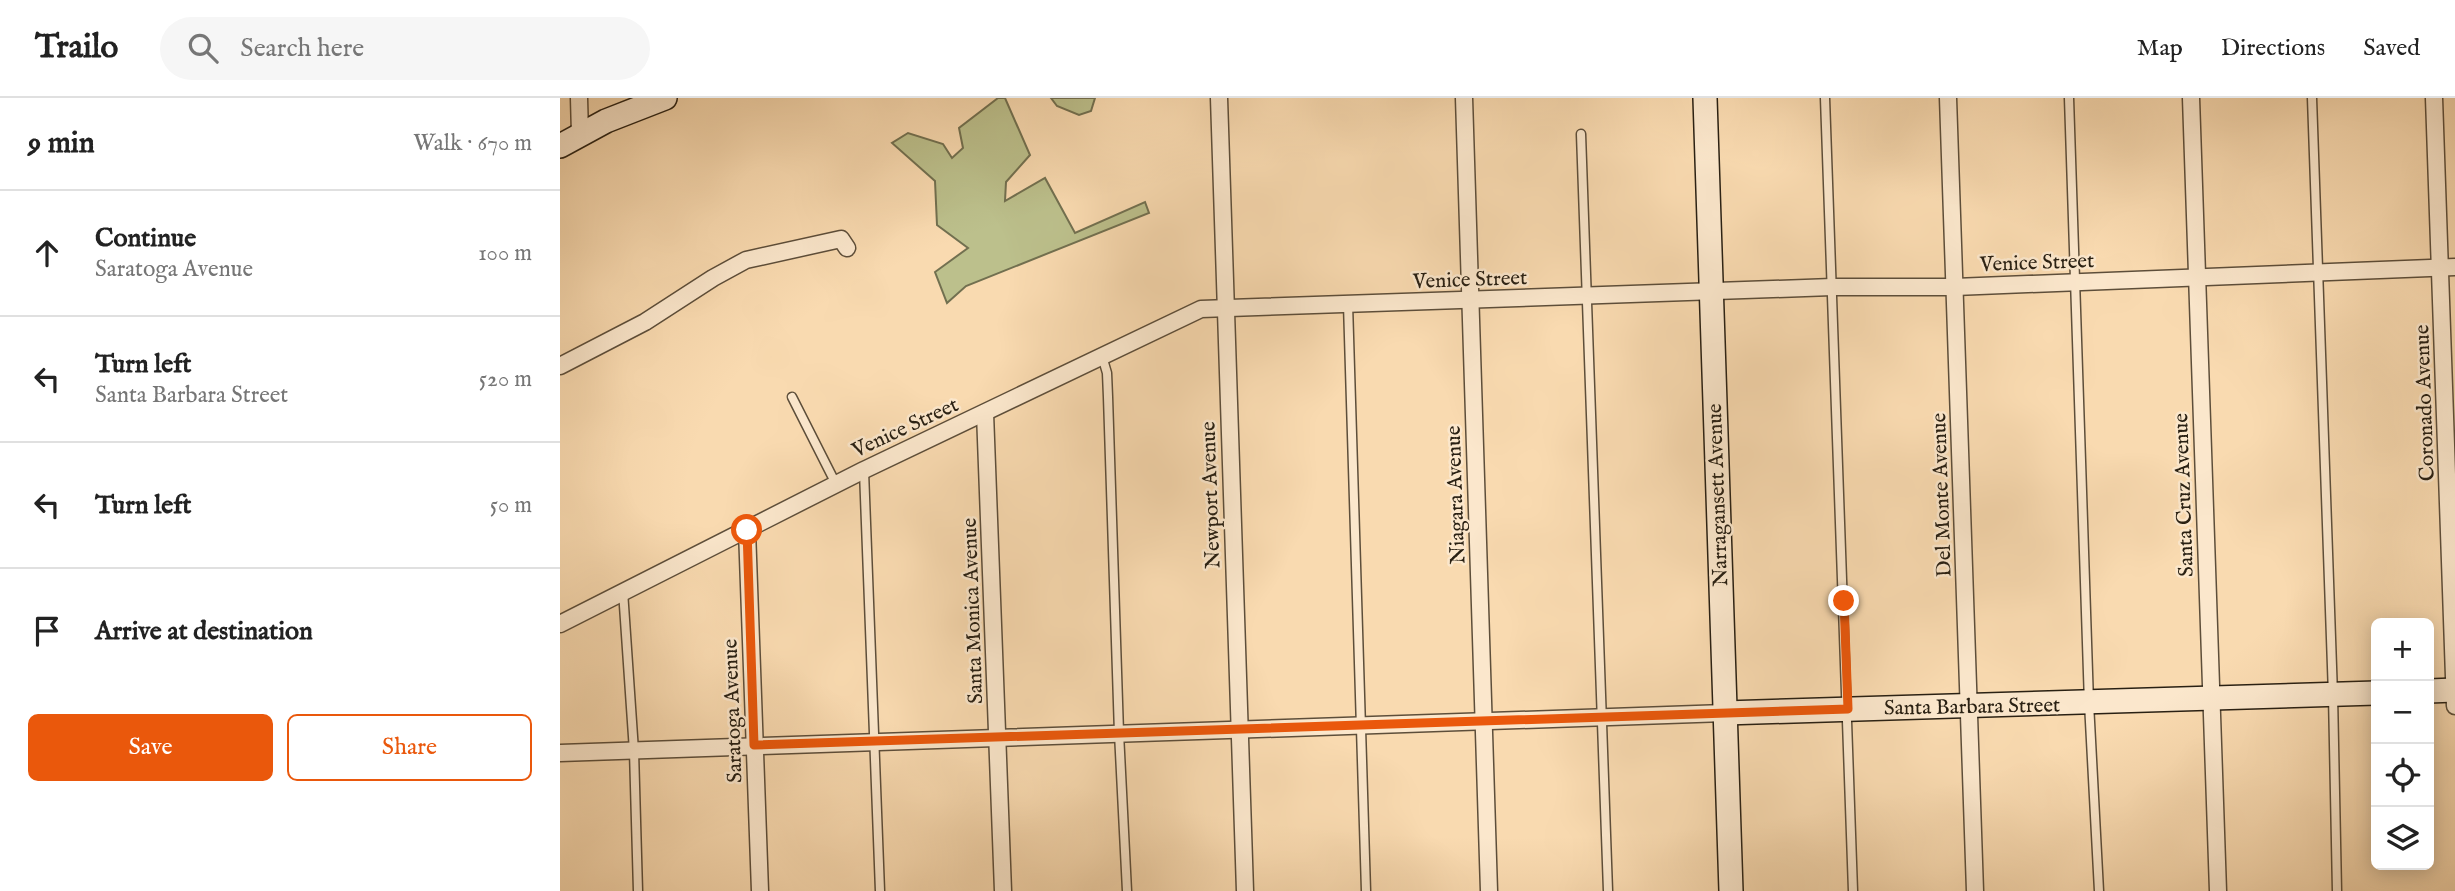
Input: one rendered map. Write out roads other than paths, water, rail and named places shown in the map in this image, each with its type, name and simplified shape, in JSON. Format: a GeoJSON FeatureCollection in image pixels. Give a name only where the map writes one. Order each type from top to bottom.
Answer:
{"type":"FeatureCollection","features":[{"type":"Feature","properties":{"kind":"street"},"geometry":{"type":"LineString","coordinates":[[579,98],[580,134]]}},
{"type":"Feature","properties":{"kind":"street"},"geometry":{"type":"LineString","coordinates":[[560,146],[631,110],[665,98]]}},
{"type":"Feature","properties":{"kind":"street","name":"Newport Avenue"},"geometry":{"type":"LineString","coordinates":[[1219,98],[1245,891]]}},
{"type":"Feature","properties":{"kind":"street","name":"Niagara Avenue"},"geometry":{"type":"LineString","coordinates":[[1464,98],[1489,891]]}},
{"type":"Feature","properties":{"kind":"street","name":"Narragansett Avenue"},"geometry":{"type":"LineString","coordinates":[[1705,98],[1731,891]]}},
{"type":"Feature","properties":{"kind":"street","name":"Del Monte Avenue"},"geometry":{"type":"LineString","coordinates":[[1948,98],[1975,891]]}},
{"type":"Feature","properties":{"kind":"street","name":"Santa Cruz Avenue"},"geometry":{"type":"LineString","coordinates":[[2192,98],[2218,891]]}},
{"type":"Feature","properties":{"kind":"street","name":"Coronado Avenue"},"geometry":{"type":"LineString","coordinates":[[2434,98],[2447,267],[2455,706]]}},
{"type":"Feature","properties":{"kind":"street"},"geometry":{"type":"LineString","coordinates":[[560,366],[645,322],[746,260],[841,239],[847,247]]}},
{"type":"Feature","properties":{"kind":"street","name":"Venice Street"},"geometry":{"type":"LineString","coordinates":[[560,624],[864,470],[1201,309],[1832,287],[1955,287],[2447,267]]}},
{"type":"Feature","properties":{"kind":"street","name":"Santa Monica Avenue"},"geometry":{"type":"LineString","coordinates":[[985,413],[1003,891]]}},
{"type":"Feature","properties":{"kind":"street","name":"Saratoga Avenue"},"geometry":{"type":"LineString","coordinates":[[747,530],[760,891]]}},
{"type":"Feature","properties":{"kind":"street"},"geometry":{"type":"LineString","coordinates":[[2434,691],[2455,690]]}},
{"type":"Feature","properties":{"kind":"street","name":"Santa Barbara Street"},"geometry":{"type":"LineString","coordinates":[[560,753],[2371,693]]}},
{"type":"Feature","properties":{"kind":"lane"},"geometry":{"type":"LineString","coordinates":[[1825,98],[1853,891]]}},
{"type":"Feature","properties":{"kind":"lane"},"geometry":{"type":"LineString","coordinates":[[2069,98],[2089,703],[2099,891]]}},
{"type":"Feature","properties":{"kind":"lane"},"geometry":{"type":"LineString","coordinates":[[2312,98],[2333,695],[2337,891]]}},
{"type":"Feature","properties":{"kind":"lane"},"geometry":{"type":"LineString","coordinates":[[1581,134],[1589,296],[1608,891]]}},
{"type":"Feature","properties":{"kind":"lane"},"geometry":{"type":"LineString","coordinates":[[1348,304],[1366,891]]}},
{"type":"Feature","properties":{"kind":"lane"},"geometry":{"type":"LineString","coordinates":[[1102,355],[1107,373],[1127,891]]}},
{"type":"Feature","properties":{"kind":"lane"},"geometry":{"type":"LineString","coordinates":[[792,397],[836,484]]}},
{"type":"Feature","properties":{"kind":"lane"},"geometry":{"type":"LineString","coordinates":[[864,470],[880,891]]}},
{"type":"Feature","properties":{"kind":"lane"},"geometry":{"type":"LineString","coordinates":[[623,591],[634,751],[638,891]]}}]}
